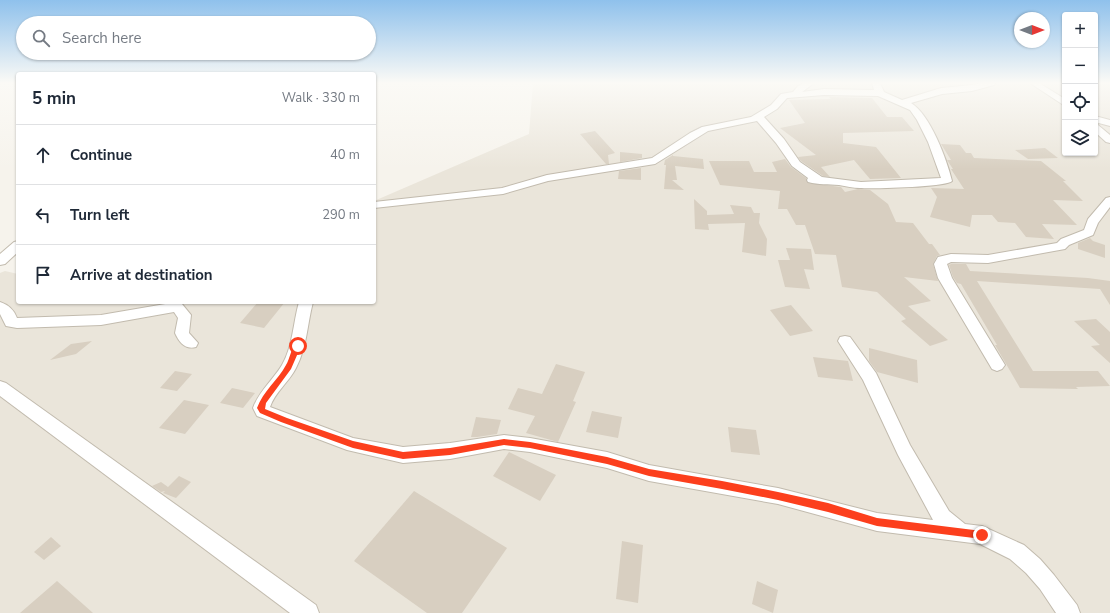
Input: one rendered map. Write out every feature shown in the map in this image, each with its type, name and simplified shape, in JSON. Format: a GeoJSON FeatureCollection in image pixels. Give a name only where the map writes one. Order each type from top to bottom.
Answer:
{"type":"FeatureCollection","features":[{"type":"Feature","properties":{"kind":"street"},"geometry":{"type":"LineString","coordinates":[[376,205],[503,191],[547,178],[655,161],[693,135],[705,129],[762,117],[767,112]]}},
{"type":"Feature","properties":{"kind":"street"},"geometry":{"type":"LineString","coordinates":[[762,117],[796,164],[817,181],[840,182],[861,186],[947,181],[933,142],[916,112]]}},
{"type":"Feature","properties":{"kind":"street"},"geometry":{"type":"LineString","coordinates":[[1098,120],[1110,123]]}},
{"type":"Feature","properties":{"kind":"street"},"geometry":{"type":"LineString","coordinates":[[1098,129],[1110,140]]}},
{"type":"Feature","properties":{"kind":"street"},"geometry":{"type":"LineString","coordinates":[[997,365],[945,278],[940,264],[943,260],[951,258],[988,260],[1061,246],[1065,242],[1089,232],[1092,222],[1110,200]]}},
{"type":"Feature","properties":{"kind":"street"},"geometry":{"type":"LineString","coordinates":[[0,254],[16,248]]}},
{"type":"Feature","properties":{"kind":"street"},"geometry":{"type":"LineString","coordinates":[[0,261],[16,248]]}},
{"type":"Feature","properties":{"kind":"street"},"geometry":{"type":"LineString","coordinates":[[0,307],[8,313],[12,322],[16,323],[101,320],[182,304],[185,318],[182,333],[191,343]]}},
{"type":"Feature","properties":{"kind":"street"},"geometry":{"type":"LineString","coordinates":[[305,304],[301,321],[298,346],[289,367],[263,402],[261,408],[263,411],[278,418],[353,445],[403,455],[442,452],[504,442],[530,445],[607,460],[649,473],[778,496],[877,522],[982,535],[1017,552],[1033,566],[1047,582],[1068,613]]}},
{"type":"Feature","properties":{"kind":"street"},"geometry":{"type":"LineString","coordinates":[[845,341],[870,377],[904,450],[942,517],[959,531]]}},
{"type":"Feature","properties":{"kind":"street"},"geometry":{"type":"LineString","coordinates":[[0,387],[308,613]]}},
{"type":"Feature","properties":{"kind":"shaded area"},"geometry":{"type":"Polygon","coordinates":[[[531,112],[1062,112],[1062,156],[1098,156],[1098,112],[1110,112],[1110,613],[0,613],[0,273],[5,271],[16,274],[16,304],[376,304],[376,200],[529,134],[531,112]]]}},
{"type":"Feature","properties":{"kind":"building"},"geometry":{"type":"Polygon","coordinates":[[[797,112],[883,112],[887,117],[902,117],[914,131],[843,133],[843,143],[876,147],[901,178],[870,179],[854,160],[821,167],[830,177],[823,176],[801,161],[798,157],[816,155],[780,128],[805,123],[797,112]]]}},
{"type":"Feature","properties":{"kind":"building"},"geometry":{"type":"Polygon","coordinates":[[[595,131],[615,153],[608,155],[609,164],[606,164],[580,134],[595,131]]]}},
{"type":"Feature","properties":{"kind":"building"},"geometry":{"type":"Polygon","coordinates":[[[941,144],[960,145],[966,153],[971,153],[974,158],[1041,161],[1066,181],[1063,181],[1083,201],[1053,200],[1077,225],[1042,224],[1054,239],[1026,237],[1015,223],[998,222],[992,215],[972,215],[970,227],[930,217],[937,197],[931,188],[964,189],[951,169],[953,169],[947,160],[951,160],[941,144]]]}},
{"type":"Feature","properties":{"kind":"building"},"geometry":{"type":"Polygon","coordinates":[[[1045,148],[1058,158],[1028,159],[1015,150],[1045,148]]]}},
{"type":"Feature","properties":{"kind":"building"},"geometry":{"type":"Polygon","coordinates":[[[620,152],[642,154],[642,158],[620,162],[620,152]]]}},
{"type":"Feature","properties":{"kind":"building"},"geometry":{"type":"Polygon","coordinates":[[[673,155],[703,159],[704,169],[675,166],[677,180],[672,180],[684,190],[664,189],[665,160],[673,155]]]}},
{"type":"Feature","properties":{"kind":"building"},"geometry":{"type":"Polygon","coordinates":[[[785,159],[791,167],[806,178],[808,183],[841,187],[845,192],[858,189],[870,190],[888,204],[896,222],[913,223],[929,244],[932,244],[940,255],[937,256],[933,264],[938,281],[904,277],[931,301],[908,306],[948,340],[930,346],[901,321],[906,319],[877,292],[842,287],[836,255],[815,254],[805,225],[796,225],[787,209],[778,209],[780,191],[720,185],[709,161],[749,161],[754,172],[777,172],[772,162],[785,159]]]}},
{"type":"Feature","properties":{"kind":"building"},"geometry":{"type":"Polygon","coordinates":[[[641,168],[641,180],[618,179],[619,171],[641,168]]]}},
{"type":"Feature","properties":{"kind":"building"},"geometry":{"type":"Polygon","coordinates":[[[694,199],[707,211],[707,215],[734,214],[730,205],[751,207],[754,213],[760,213],[759,223],[767,239],[766,256],[742,252],[745,223],[708,224],[709,230],[695,229],[694,199]]]}},
{"type":"Feature","properties":{"kind":"building"},"geometry":{"type":"Polygon","coordinates":[[[1090,238],[1093,241],[1105,245],[1105,258],[1078,249],[1078,243],[1090,238]]]}},
{"type":"Feature","properties":{"kind":"building"},"geometry":{"type":"Polygon","coordinates":[[[786,248],[811,249],[814,270],[804,269],[810,289],[785,287],[778,260],[790,260],[786,248]]]}},
{"type":"Feature","properties":{"kind":"building"},"geometry":{"type":"Polygon","coordinates":[[[966,264],[970,271],[1088,278],[1110,281],[1110,305],[1100,289],[977,281],[1033,371],[1098,371],[1110,386],[1076,387],[1078,389],[1020,388],[995,345],[997,345],[961,284],[957,283],[953,277],[949,265],[966,264]]]}},
{"type":"Feature","properties":{"kind":"building"},"geometry":{"type":"Polygon","coordinates":[[[256,304],[283,304],[264,328],[240,323],[256,304]]]}},
{"type":"Feature","properties":{"kind":"building"},"geometry":{"type":"Polygon","coordinates":[[[791,305],[813,331],[790,336],[770,310],[791,305]]]}},
{"type":"Feature","properties":{"kind":"building"},"geometry":{"type":"Polygon","coordinates":[[[1096,319],[1110,332],[1110,363],[1091,346],[1100,345],[1074,321],[1096,319]]]}},
{"type":"Feature","properties":{"kind":"building"},"geometry":{"type":"Polygon","coordinates":[[[92,341],[76,354],[50,360],[71,344],[92,341]]]}},
{"type":"Feature","properties":{"kind":"building"},"geometry":{"type":"Polygon","coordinates":[[[869,348],[917,360],[918,383],[877,372],[869,361],[869,348]]]}},
{"type":"Feature","properties":{"kind":"building"},"geometry":{"type":"Polygon","coordinates":[[[813,357],[848,361],[853,381],[818,377],[813,357]]]}},
{"type":"Feature","properties":{"kind":"building"},"geometry":{"type":"Polygon","coordinates":[[[556,364],[585,372],[573,401],[576,402],[558,442],[526,433],[535,416],[508,409],[518,388],[542,394],[556,364]]]}},
{"type":"Feature","properties":{"kind":"building"},"geometry":{"type":"Polygon","coordinates":[[[175,371],[192,374],[177,391],[160,388],[175,371]]]}},
{"type":"Feature","properties":{"kind":"building"},"geometry":{"type":"Polygon","coordinates":[[[232,388],[255,393],[243,408],[220,403],[232,388]]]}},
{"type":"Feature","properties":{"kind":"building"},"geometry":{"type":"Polygon","coordinates":[[[184,400],[209,405],[185,434],[159,428],[184,400]]]}},
{"type":"Feature","properties":{"kind":"building"},"geometry":{"type":"Polygon","coordinates":[[[592,411],[622,417],[618,438],[586,432],[592,411]]]}},
{"type":"Feature","properties":{"kind":"building"},"geometry":{"type":"Polygon","coordinates":[[[476,417],[501,420],[497,434],[471,437],[476,417]]]}},
{"type":"Feature","properties":{"kind":"building"},"geometry":{"type":"Polygon","coordinates":[[[728,427],[756,430],[760,455],[731,452],[728,427]]]}},
{"type":"Feature","properties":{"kind":"building"},"geometry":{"type":"Polygon","coordinates":[[[509,452],[556,475],[540,501],[493,476],[509,452]]]}},
{"type":"Feature","properties":{"kind":"building"},"geometry":{"type":"Polygon","coordinates":[[[179,476],[191,482],[176,498],[163,493],[165,491],[161,492],[152,486],[161,482],[168,487],[179,476]]]}},
{"type":"Feature","properties":{"kind":"building"},"geometry":{"type":"Polygon","coordinates":[[[414,491],[507,548],[462,613],[427,613],[354,561],[414,491]]]}},
{"type":"Feature","properties":{"kind":"building"},"geometry":{"type":"Polygon","coordinates":[[[51,537],[61,546],[44,560],[34,552],[51,537]]]}},
{"type":"Feature","properties":{"kind":"building"},"geometry":{"type":"Polygon","coordinates":[[[622,541],[643,545],[638,603],[616,599],[622,541]]]}},
{"type":"Feature","properties":{"kind":"building"},"geometry":{"type":"Polygon","coordinates":[[[57,581],[93,613],[20,613],[57,581]]]}},
{"type":"Feature","properties":{"kind":"building"},"geometry":{"type":"Polygon","coordinates":[[[757,581],[778,590],[773,613],[752,604],[757,581]]]}},
{"type":"Feature","properties":{"kind":"route"},"geometry":{"type":"LineString","coordinates":[[298,346],[289,367],[263,402],[261,408],[263,411],[284,420],[353,445],[403,455],[428,454],[504,442],[530,445],[562,450],[607,460],[649,473],[778,496],[877,522],[937,528],[982,535]]}}]}
